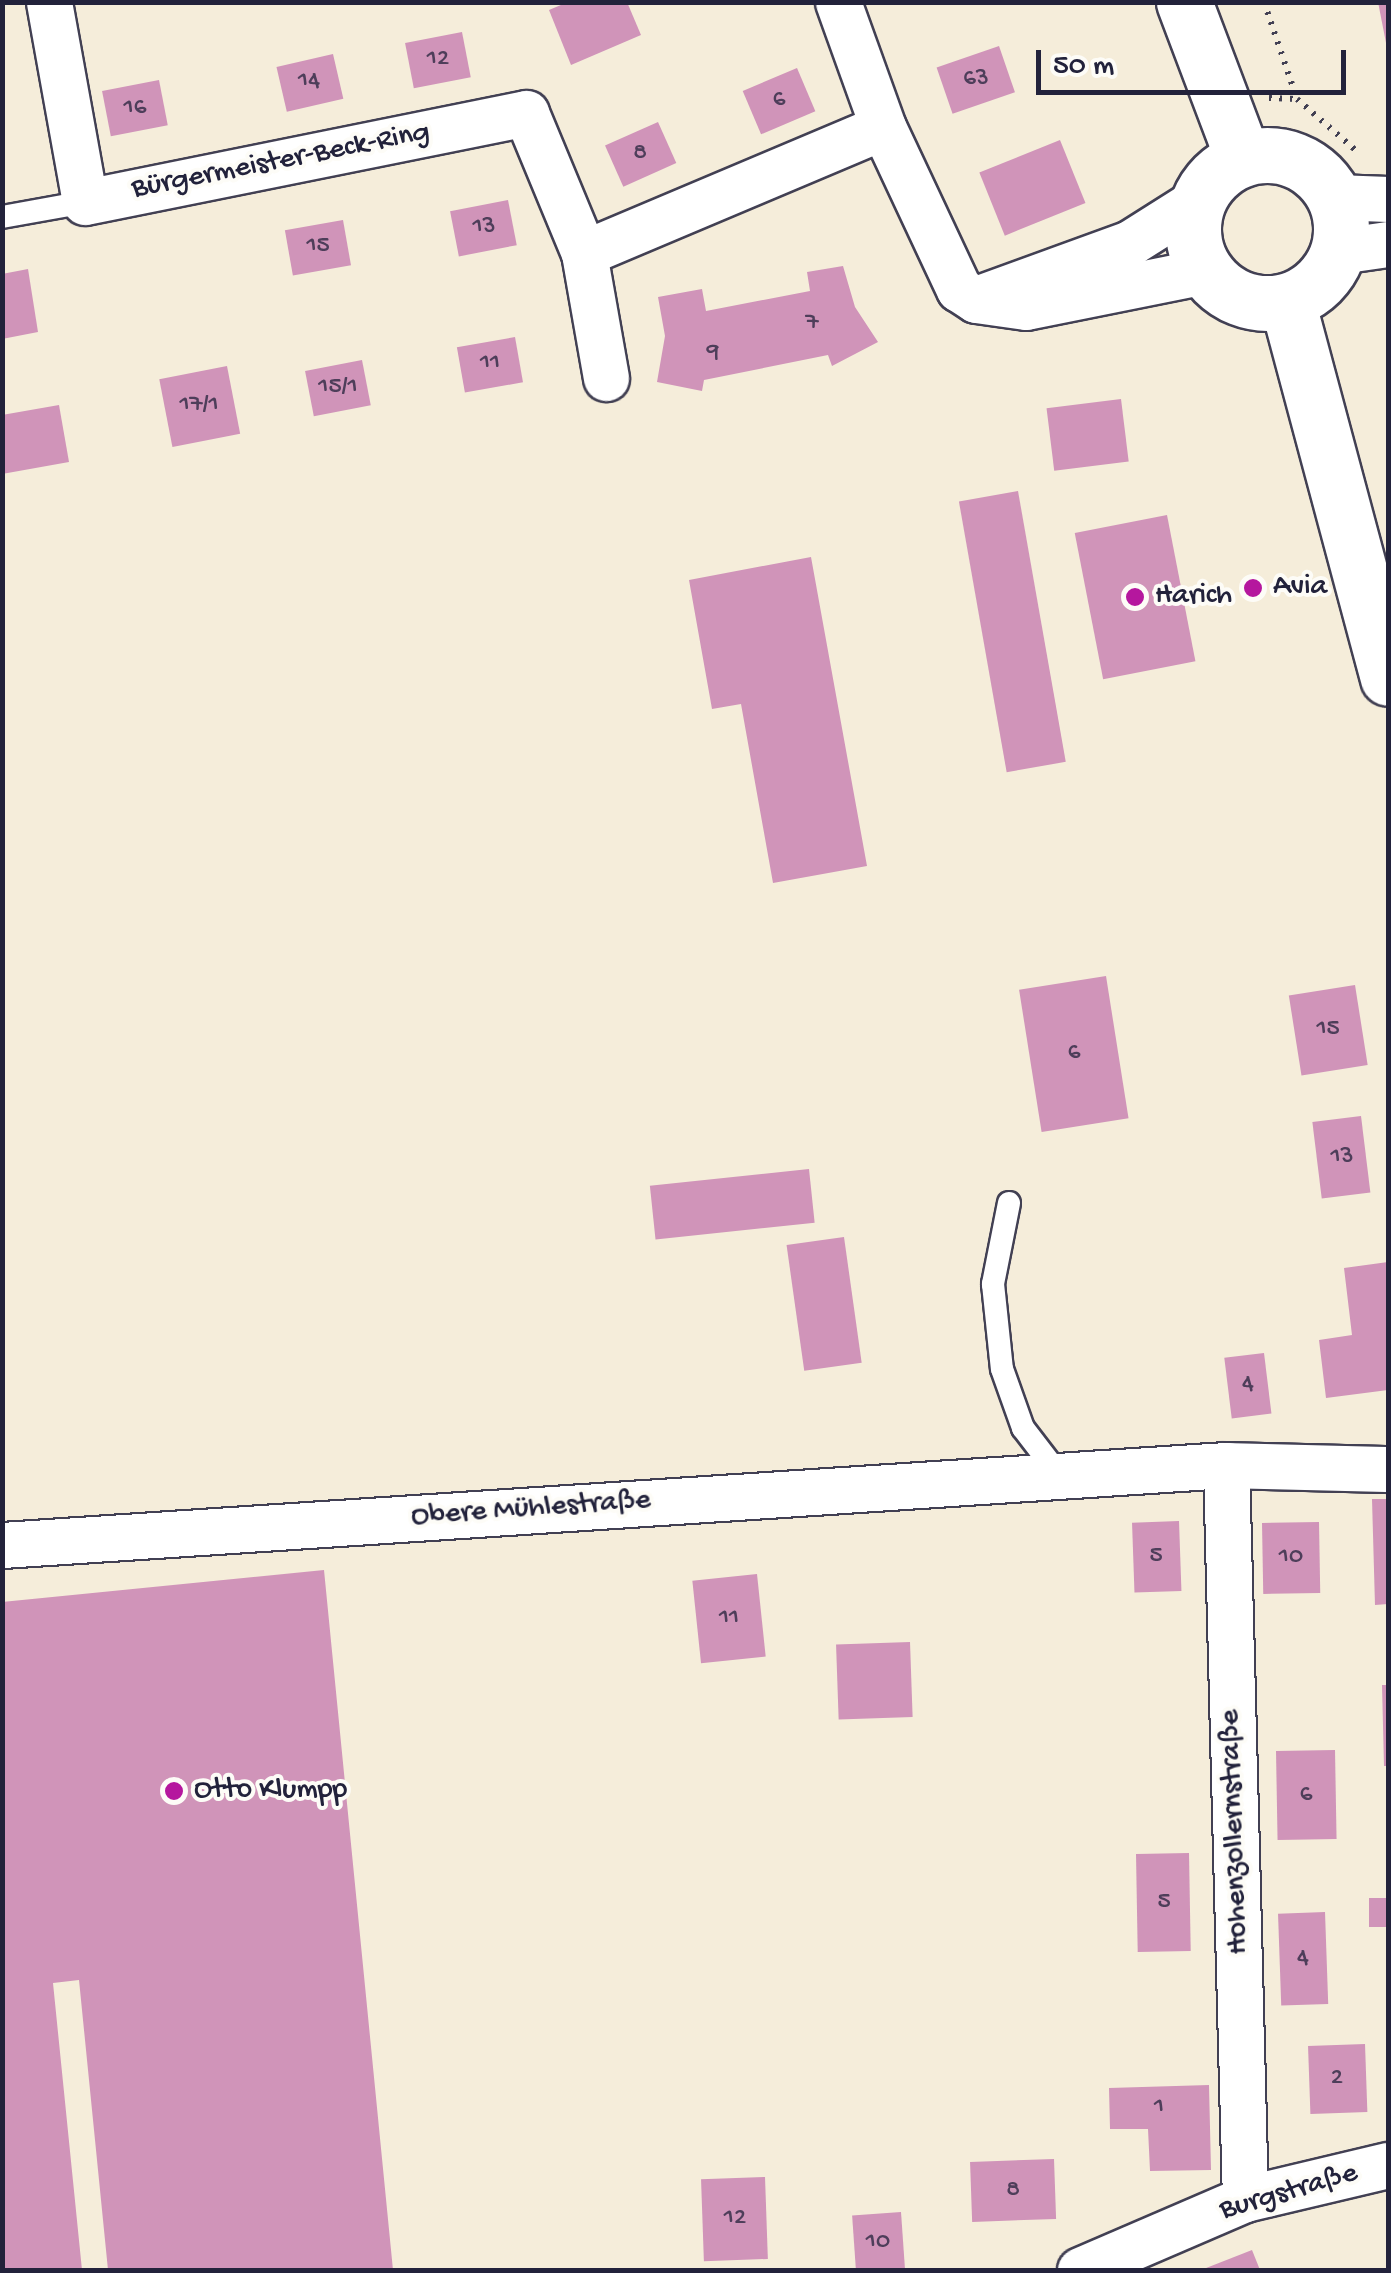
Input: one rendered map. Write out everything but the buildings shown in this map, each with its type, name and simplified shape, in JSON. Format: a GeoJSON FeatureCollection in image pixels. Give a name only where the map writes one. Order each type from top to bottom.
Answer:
{"type":"FeatureCollection","features":[{"type":"Feature","properties":{"kind":"main road"},"geometry":{"type":"LineString","coordinates":[[1184,2],[1243,158]]}},
{"type":"Feature","properties":{"kind":"main road"},"geometry":{"type":"LineString","coordinates":[[1272,155],[1366,188],[1364,247],[1314,288],[1287,301],[1259,304],[1232,295],[1204,271],[1192,236],[1198,200],[1218,173],[1243,158],[1272,155]]}},
{"type":"Feature","properties":{"kind":"main road"},"geometry":{"type":"LineString","coordinates":[[1287,301],[1388,678]]}},
{"type":"Feature","properties":{"kind":"street"},"geometry":{"type":"LineString","coordinates":[[50,2],[85,202]]}},
{"type":"Feature","properties":{"kind":"street"},"geometry":{"type":"LineString","coordinates":[[838,2],[884,127],[936,250],[959,289],[976,300],[1026,307],[1204,271]]}},
{"type":"Feature","properties":{"kind":"street","name":"Bürgermeister-Beck-Ring"},"geometry":{"type":"LineString","coordinates":[[85,202],[526,112],[584,253],[606,378]]}},
{"type":"Feature","properties":{"kind":"street"},"geometry":{"type":"LineString","coordinates":[[584,253],[884,127]]}},
{"type":"Feature","properties":{"kind":"street"},"geometry":{"type":"LineString","coordinates":[[976,300],[1041,270],[1130,243],[1198,200]]}},
{"type":"Feature","properties":{"kind":"street","name":"Obere Mühlestraße"},"geometry":{"type":"LineString","coordinates":[[2,1545],[1226,1464],[1388,1470]]}},
{"type":"Feature","properties":{"kind":"street","name":"Hohenzollernstraße"},"geometry":{"type":"LineString","coordinates":[[1226,1464],[1246,2200]]}},
{"type":"Feature","properties":{"kind":"street","name":"Burgstraße"},"geometry":{"type":"LineString","coordinates":[[1080,2270],[1246,2200],[1388,2165]]}},
{"type":"Feature","properties":{"kind":"lane"},"geometry":{"type":"LineString","coordinates":[[2,216],[85,202]]}},
{"type":"Feature","properties":{"kind":"lane"},"geometry":{"type":"LineString","coordinates":[[1008,1204],[992,1284],[1002,1369],[1024,1428],[1059,1475]]}},
{"type":"Feature","properties":{"kind":"path"},"geometry":{"type":"LineString","coordinates":[[1264,2],[1297,99],[1366,188]]}},
{"type":"Feature","properties":{"kind":"place","name":"Avia"},"geometry":{"type":"Point","coordinates":[1253,588]}},
{"type":"Feature","properties":{"kind":"place","name":"Harich"},"geometry":{"type":"Point","coordinates":[1135,597]}},
{"type":"Feature","properties":{"kind":"place","name":"Otto Klumpp"},"geometry":{"type":"Point","coordinates":[174,1791]}}]}
